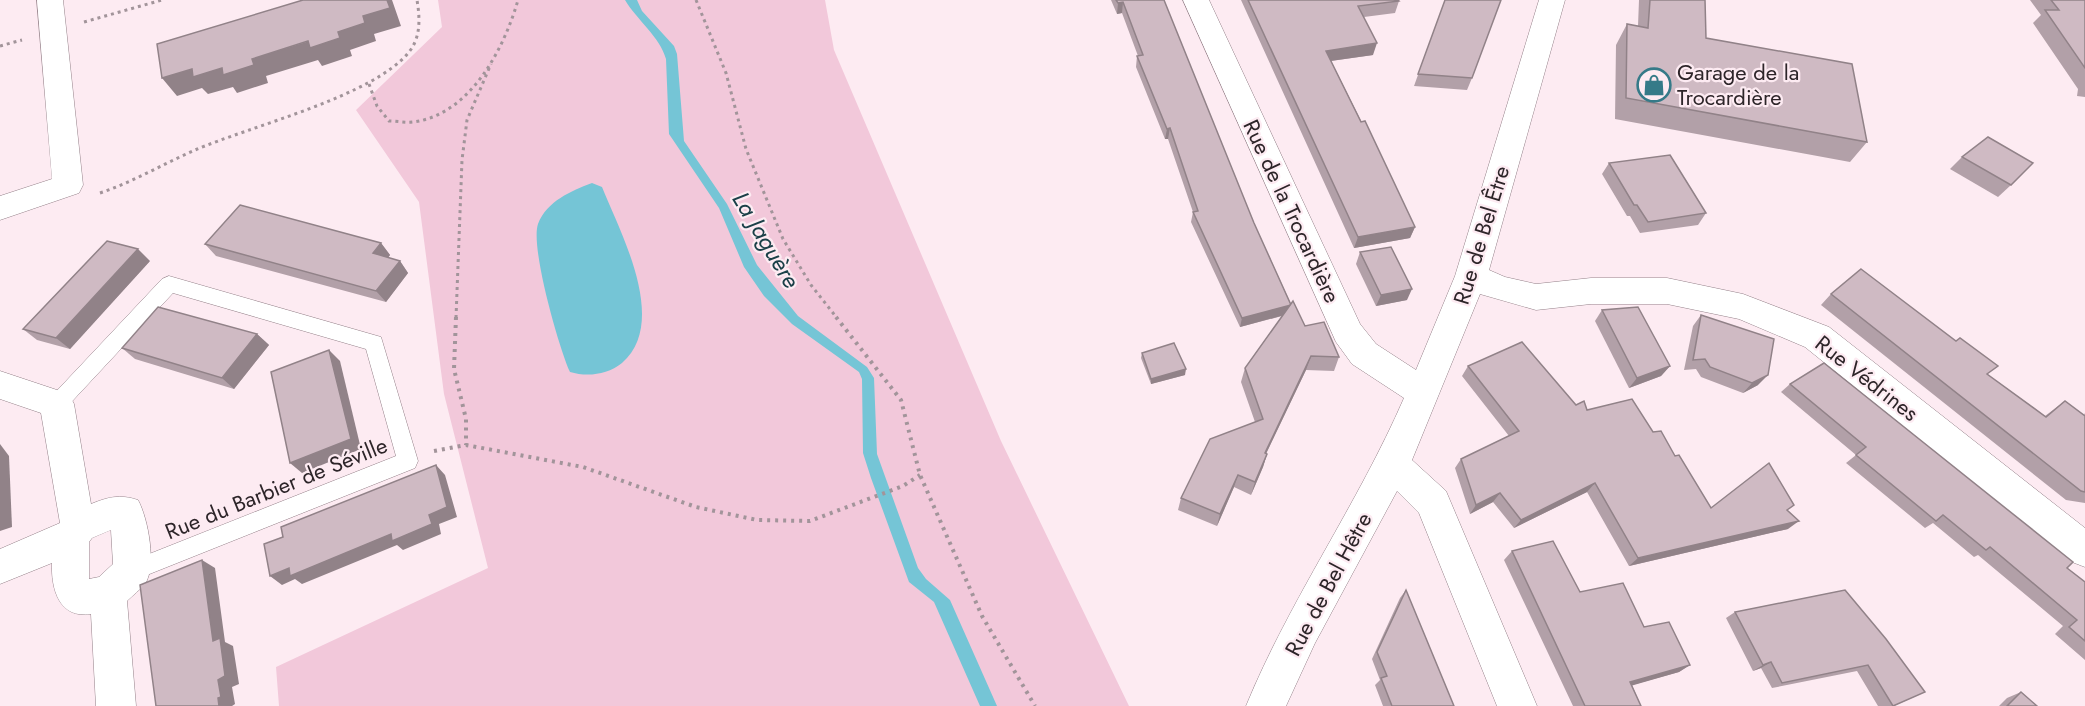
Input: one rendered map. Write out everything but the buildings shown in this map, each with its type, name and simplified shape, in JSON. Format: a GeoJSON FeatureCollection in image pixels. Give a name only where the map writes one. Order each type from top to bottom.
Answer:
{"type":"FeatureCollection","features":[{"type":"Feature","properties":{"kind":"street"},"geometry":{"type":"LineString","coordinates":[[0,208],[68,185],[50,0]]}},
{"type":"Feature","properties":{"kind":"street","name":"Rue de la Trocardière"},"geometry":{"type":"LineString","coordinates":[[1196,0],[1348,332],[1364,354],[1424,393]]}},
{"type":"Feature","properties":{"kind":"street","name":"Rue de Bel Être"},"geometry":{"type":"LineString","coordinates":[[1393,465],[1471,276],[1552,0]]}},
{"type":"Feature","properties":{"kind":"street","name":"Rue Védrines"},"geometry":{"type":"LineString","coordinates":[[1471,276],[1499,289],[1536,297],[1591,291],[1668,291],[1743,307],[1817,337],[2085,550]]}},
{"type":"Feature","properties":{"kind":"street"},"geometry":{"type":"LineString","coordinates":[[0,385],[57,404],[75,532],[70,585],[80,598],[120,583]]}},
{"type":"Feature","properties":{"kind":"street"},"geometry":{"type":"LineString","coordinates":[[1393,465],[1433,502],[1517,706]]}},
{"type":"Feature","properties":{"kind":"street","name":"Rue de Bel Hêtre"},"geometry":{"type":"LineString","coordinates":[[1266,706],[1302,630],[1393,465]]}},
{"type":"Feature","properties":{"kind":"street"},"geometry":{"type":"LineString","coordinates":[[0,567],[111,513],[124,512],[129,519],[120,583],[116,706]]}},
{"type":"Feature","properties":{"kind":"lane","name":"Rue du Barbier de Séville"},"geometry":{"type":"LineString","coordinates":[[57,404],[169,284],[375,343],[408,460],[120,583]]}},
{"type":"Feature","properties":{"kind":"path"},"geometry":{"type":"LineString","coordinates":[[68,185],[88,198],[124,185],[195,150],[369,84],[393,67],[418,42],[422,21],[417,0]]}},
{"type":"Feature","properties":{"kind":"path"},"geometry":{"type":"LineString","coordinates":[[466,445],[466,419],[454,369],[462,160],[467,120],[514,17],[518,0]]}},
{"type":"Feature","properties":{"kind":"path"},"geometry":{"type":"LineString","coordinates":[[696,0],[726,73],[746,149],[783,238],[811,285],[901,400],[920,475],[982,616],[1035,706]]}},
{"type":"Feature","properties":{"kind":"path"},"geometry":{"type":"LineString","coordinates":[[369,84],[377,105],[389,121],[404,124],[430,116],[453,104],[468,93],[491,64]]}},
{"type":"Feature","properties":{"kind":"path"},"geometry":{"type":"LineString","coordinates":[[408,460],[444,448],[466,445],[583,467],[696,507],[757,520],[810,521],[903,486],[920,475]]}},
{"type":"Feature","properties":{"kind":"shaded area"},"geometry":{"type":"Polygon","coordinates":[[[438,0],[825,0],[834,50],[1001,441],[1129,706],[279,706],[276,667],[488,568],[444,394],[419,202],[356,110],[442,27],[438,0]]]}},
{"type":"Feature","properties":{"kind":"water"},"geometry":{"type":"Polygon","coordinates":[[[625,0],[637,0],[642,11],[674,46],[677,54],[684,141],[727,204],[757,265],[798,316],[867,367],[874,378],[877,454],[918,568],[926,579],[950,600],[997,706],[980,706],[934,602],[909,582],[863,453],[862,379],[859,372],[792,324],[764,296],[744,267],[719,208],[669,134],[666,59],[659,43],[625,0]]]}},
{"type":"Feature","properties":{"kind":"water"},"geometry":{"type":"Polygon","coordinates":[[[592,183],[602,187],[629,253],[637,277],[641,302],[641,325],[635,346],[622,363],[597,374],[583,374],[570,372],[565,360],[547,298],[537,236],[538,224],[547,209],[568,193],[592,183]]]}},
{"type":"Feature","properties":{"kind":"place","name":"Garage de la Trocardière"},"geometry":{"type":"Point","coordinates":[1654,85]}},
{"type":"Feature","properties":{"kind":"water label","name":"La Jaguère"},"geometry":{"type":"Point","coordinates":[766,240]}}]}
